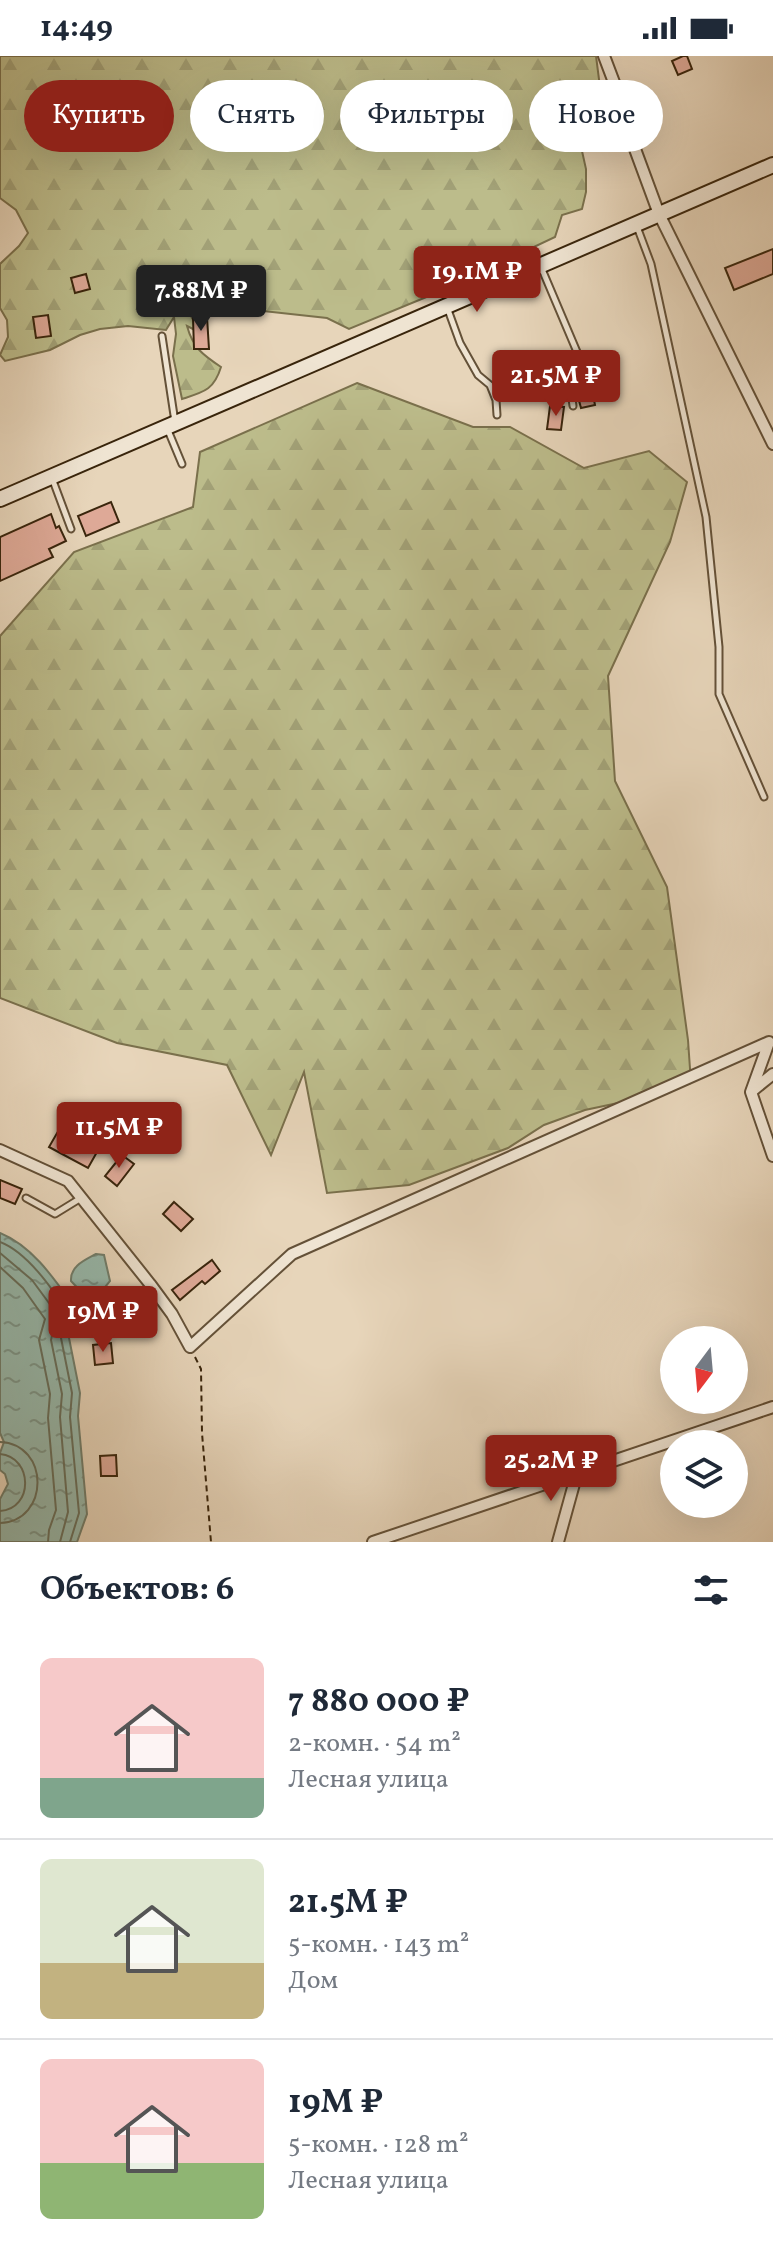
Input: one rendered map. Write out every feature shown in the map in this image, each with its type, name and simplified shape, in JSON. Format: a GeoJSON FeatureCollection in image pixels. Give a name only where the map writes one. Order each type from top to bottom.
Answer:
{"type":"FeatureCollection","features":[{"type":"Feature","properties":{"kind":"street"},"geometry":{"type":"LineString","coordinates":[[604,56],[659,214],[773,444]]}},
{"type":"Feature","properties":{"kind":"street"},"geometry":{"type":"LineString","coordinates":[[0,499],[773,165]]}},
{"type":"Feature","properties":{"kind":"street"},"geometry":{"type":"LineString","coordinates":[[0,1150],[68,1181],[164,1304],[190,1347],[292,1254],[769,1042],[751,1092],[773,1156]]}},
{"type":"Feature","properties":{"kind":"street"},"geometry":{"type":"LineString","coordinates":[[751,1092],[773,1074]]}},
{"type":"Feature","properties":{"kind":"street"},"geometry":{"type":"LineString","coordinates":[[373,1542],[773,1407]]}},
{"type":"Feature","properties":{"kind":"street"},"geometry":{"type":"LineString","coordinates":[[558,1542],[577,1473]]}},
{"type":"Feature","properties":{"kind":"lane"},"geometry":{"type":"LineString","coordinates":[[636,224],[651,264],[706,517],[719,647],[719,694],[764,797]]}},
{"type":"Feature","properties":{"kind":"lane"},"geometry":{"type":"LineString","coordinates":[[541,266],[580,359],[570,384],[573,406]]}},
{"type":"Feature","properties":{"kind":"lane"},"geometry":{"type":"LineString","coordinates":[[447,306],[460,343],[478,375],[490,385],[496,400],[497,415]]}},
{"type":"Feature","properties":{"kind":"lane"},"geometry":{"type":"LineString","coordinates":[[162,336],[171,425],[182,464]]}},
{"type":"Feature","properties":{"kind":"lane"},"geometry":{"type":"LineString","coordinates":[[51,477],[71,529]]}},
{"type":"Feature","properties":{"kind":"lane"},"geometry":{"type":"LineString","coordinates":[[26,1198],[55,1214],[82,1198]]}},
{"type":"Feature","properties":{"kind":"path"},"geometry":{"type":"LineString","coordinates":[[190,1347],[201,1369],[202,1433],[211,1542]]}},
{"type":"Feature","properties":{"kind":"green space"},"geometry":{"type":"Polygon","coordinates":[[[0,56],[596,56],[599,80],[529,80],[529,152],[582,152],[586,169],[582,209],[562,215],[555,237],[441,291],[349,329],[327,318],[200,304],[185,306],[201,333],[187,326],[192,340],[204,355],[221,367],[215,381],[207,389],[182,399],[173,356],[176,334],[174,317],[166,330],[128,326],[100,329],[50,350],[5,361],[0,355],[8,337],[7,320],[0,308],[0,264],[28,233],[16,210],[0,198],[0,56]]]}},
{"type":"Feature","properties":{"kind":"green space"},"geometry":{"type":"Polygon","coordinates":[[[357,383],[473,427],[510,427],[584,468],[649,451],[687,482],[670,542],[608,676],[615,781],[667,887],[691,1083],[651,1096],[585,1110],[544,1125],[508,1148],[409,1185],[327,1193],[304,1072],[271,1155],[227,1065],[117,1043],[0,998],[0,636],[74,552],[193,507],[200,452],[357,383]]]}},
{"type":"Feature","properties":{"kind":"water"},"geometry":{"type":"Polygon","coordinates":[[[0,1233],[25,1248],[36,1259],[83,1319],[69,1338],[80,1393],[78,1416],[87,1514],[77,1542],[0,1542],[0,1499],[8,1484],[0,1470],[0,1453],[4,1442],[0,1433],[0,1233]]]}},
{"type":"Feature","properties":{"kind":"water"},"geometry":{"type":"Polygon","coordinates":[[[96,1254],[104,1255],[110,1281],[97,1297],[87,1298],[71,1281],[71,1276],[79,1264],[96,1254]]]}},
{"type":"Feature","properties":{"kind":"building"},"geometry":{"type":"Polygon","coordinates":[[[687,56],[692,69],[678,75],[672,61],[687,56]]]}},
{"type":"Feature","properties":{"kind":"building"},"geometry":{"type":"Polygon","coordinates":[[[773,249],[773,274],[734,290],[725,268],[773,249]]]}},
{"type":"Feature","properties":{"kind":"building"},"geometry":{"type":"Polygon","coordinates":[[[86,274],[90,289],[75,293],[71,278],[86,274]]]}},
{"type":"Feature","properties":{"kind":"building"},"geometry":{"type":"Polygon","coordinates":[[[48,315],[51,336],[36,338],[33,317],[48,315]]]}},
{"type":"Feature","properties":{"kind":"building"},"geometry":{"type":"Polygon","coordinates":[[[207,317],[209,349],[194,349],[193,318],[207,317]]]}},
{"type":"Feature","properties":{"kind":"building"},"geometry":{"type":"Polygon","coordinates":[[[592,390],[595,405],[581,408],[577,393],[592,390]]]}},
{"type":"Feature","properties":{"kind":"building"},"geometry":{"type":"Polygon","coordinates":[[[550,406],[564,407],[561,430],[547,429],[550,406]]]}},
{"type":"Feature","properties":{"kind":"building"},"geometry":{"type":"Polygon","coordinates":[[[111,502],[119,522],[86,536],[78,516],[111,502]]]}},
{"type":"Feature","properties":{"kind":"building"},"geometry":{"type":"Polygon","coordinates":[[[51,514],[56,528],[59,526],[66,541],[49,549],[53,557],[0,581],[0,537],[51,514]]]}},
{"type":"Feature","properties":{"kind":"building"},"geometry":{"type":"Polygon","coordinates":[[[64,1121],[102,1143],[88,1168],[49,1147],[64,1121]]]}},
{"type":"Feature","properties":{"kind":"building"},"geometry":{"type":"Polygon","coordinates":[[[122,1155],[134,1164],[117,1186],[105,1176],[122,1155]]]}},
{"type":"Feature","properties":{"kind":"building"},"geometry":{"type":"Polygon","coordinates":[[[0,1180],[22,1189],[15,1204],[0,1198],[0,1180]]]}},
{"type":"Feature","properties":{"kind":"building"},"geometry":{"type":"Polygon","coordinates":[[[174,1202],[193,1219],[181,1231],[163,1214],[174,1202]]]}},
{"type":"Feature","properties":{"kind":"building"},"geometry":{"type":"Polygon","coordinates":[[[212,1260],[220,1271],[205,1284],[202,1281],[180,1300],[172,1290],[212,1260]]]}},
{"type":"Feature","properties":{"kind":"building"},"geometry":{"type":"Polygon","coordinates":[[[111,1343],[113,1363],[95,1365],[93,1345],[111,1343]]]}},
{"type":"Feature","properties":{"kind":"building"},"geometry":{"type":"Polygon","coordinates":[[[116,1455],[117,1476],[101,1476],[100,1456],[116,1455]]]}}]}
